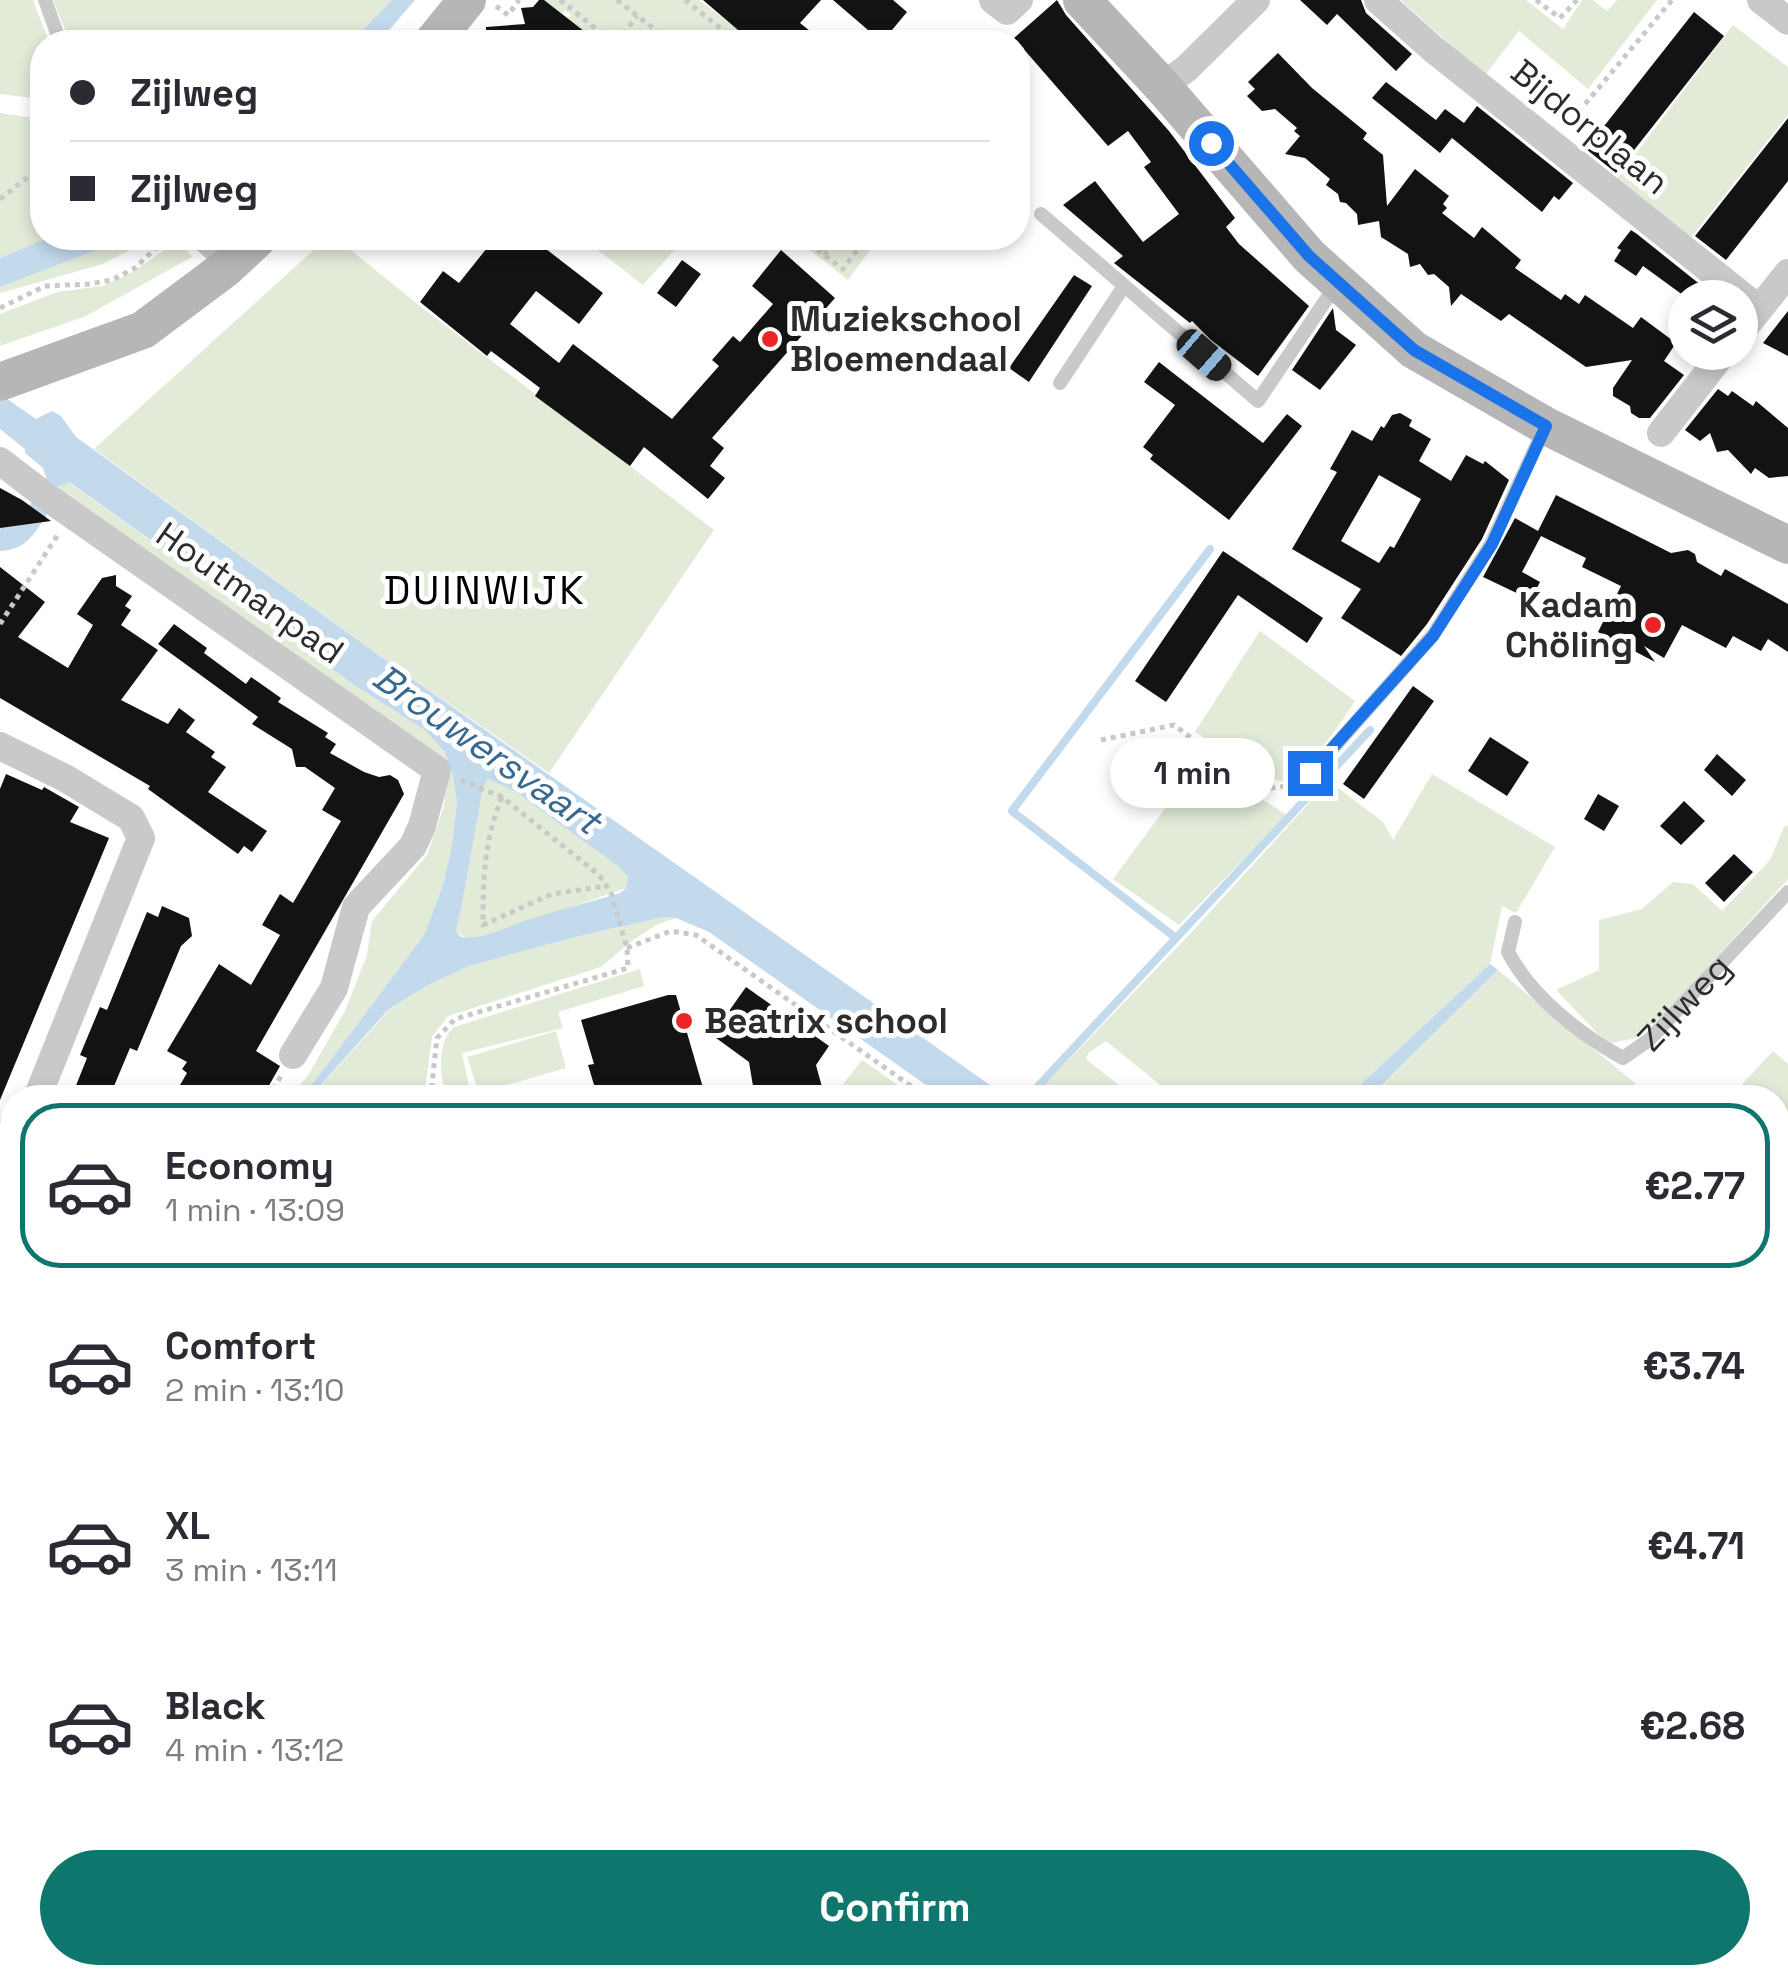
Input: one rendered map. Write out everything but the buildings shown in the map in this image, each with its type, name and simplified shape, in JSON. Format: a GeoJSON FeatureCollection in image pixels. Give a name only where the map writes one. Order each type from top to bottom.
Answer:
{"type":"FeatureCollection","features":[{"type":"Feature","properties":{"kind":"main road"},"geometry":{"type":"LineString","coordinates":[[1082,0],[1309,256],[1414,350],[1546,426],[1788,544]]}},
{"type":"Feature","properties":{"kind":"main road"},"geometry":{"type":"LineString","coordinates":[[447,30],[478,1]]}},
{"type":"Feature","properties":{"kind":"main road"},"geometry":{"type":"LineString","coordinates":[[0,382],[143,330],[245,250]]}},
{"type":"Feature","properties":{"kind":"street"},"geometry":{"type":"LineString","coordinates":[[993,0],[1007,11],[1019,0]]}},
{"type":"Feature","properties":{"kind":"street"},"geometry":{"type":"LineString","coordinates":[[1162,86],[1186,69],[1256,0]]}},
{"type":"Feature","properties":{"kind":"street","name":"Bijdorplaan"},"geometry":{"type":"LineString","coordinates":[[1378,0],[1551,145],[1759,309]]}},
{"type":"Feature","properties":{"kind":"street"},"geometry":{"type":"LineString","coordinates":[[1761,0],[1788,21]]}},
{"type":"Feature","properties":{"kind":"street"},"geometry":{"type":"LineString","coordinates":[[1759,309],[1788,273]]}},
{"type":"Feature","properties":{"kind":"street"},"geometry":{"type":"LineString","coordinates":[[1660,433],[1710,370]]}},
{"type":"Feature","properties":{"kind":"street","name":"Houtmanpad"},"geometry":{"type":"LineString","coordinates":[[0,461],[437,770],[418,836],[356,907],[334,988],[293,1055]]}},
{"type":"Feature","properties":{"kind":"street"},"geometry":{"type":"LineString","coordinates":[[0,746],[65,778],[131,818],[142,838],[42,1085]]}},
{"type":"Feature","properties":{"kind":"lane"},"geometry":{"type":"LineString","coordinates":[[44,0],[55,30]]}},
{"type":"Feature","properties":{"kind":"lane"},"geometry":{"type":"LineString","coordinates":[[1041,214],[1258,401],[1338,282]]}},
{"type":"Feature","properties":{"kind":"lane"},"geometry":{"type":"LineString","coordinates":[[207,250],[226,268]]}},
{"type":"Feature","properties":{"kind":"lane"},"geometry":{"type":"LineString","coordinates":[[1060,383],[1124,286]]}},
{"type":"Feature","properties":{"kind":"lane"},"geometry":{"type":"LineString","coordinates":[[1310,773],[1433,636],[1492,544],[1546,426]]}},
{"type":"Feature","properties":{"kind":"lane","name":"Zijlweg"},"geometry":{"type":"LineString","coordinates":[[1515,922],[1508,952],[1520,976],[1594,1042],[1623,1058],[1650,1039],[1788,892]]}},
{"type":"Feature","properties":{"kind":"path"},"geometry":{"type":"LineString","coordinates":[[478,1],[508,15],[519,0]]}},
{"type":"Feature","properties":{"kind":"path"},"geometry":{"type":"LineString","coordinates":[[560,0],[599,30]]}},
{"type":"Feature","properties":{"kind":"path"},"geometry":{"type":"LineString","coordinates":[[617,0],[655,30]]}},
{"type":"Feature","properties":{"kind":"path"},"geometry":{"type":"LineString","coordinates":[[685,0],[723,30]]}},
{"type":"Feature","properties":{"kind":"path"},"geometry":{"type":"LineString","coordinates":[[1536,0],[1560,18],[1578,0]]}},
{"type":"Feature","properties":{"kind":"path"},"geometry":{"type":"LineString","coordinates":[[1551,145],[1672,0]]}},
{"type":"Feature","properties":{"kind":"path"},"geometry":{"type":"LineString","coordinates":[[625,30],[637,16]]}},
{"type":"Feature","properties":{"kind":"path"},"geometry":{"type":"LineString","coordinates":[[0,199],[30,175]]}},
{"type":"Feature","properties":{"kind":"path"},"geometry":{"type":"LineString","coordinates":[[0,308],[45,286],[112,280],[135,268],[154,250]]}},
{"type":"Feature","properties":{"kind":"path"},"geometry":{"type":"LineString","coordinates":[[818,250],[843,269],[858,250]]}},
{"type":"Feature","properties":{"kind":"path"},"geometry":{"type":"LineString","coordinates":[[824,255],[828,250]]}},
{"type":"Feature","properties":{"kind":"path"},"geometry":{"type":"LineString","coordinates":[[0,624],[53,501]]}},
{"type":"Feature","properties":{"kind":"path"},"geometry":{"type":"LineString","coordinates":[[1101,740],[1174,725],[1237,772],[1270,788],[1296,785],[1310,773]]}},
{"type":"Feature","properties":{"kind":"path"},"geometry":{"type":"LineString","coordinates":[[432,1085],[437,1038],[456,1019],[628,968],[627,948],[611,893],[598,875],[502,797],[460,780]]}},
{"type":"Feature","properties":{"kind":"path"},"geometry":{"type":"LineString","coordinates":[[502,797],[491,824],[482,866],[484,925],[552,894],[606,886]]}},
{"type":"Feature","properties":{"kind":"path"},"geometry":{"type":"LineString","coordinates":[[627,948],[672,932],[696,935],[909,1085]]}},
{"type":"Feature","properties":{"kind":"green space"},"geometry":{"type":"Polygon","coordinates":[[[0,0],[33,0],[44,30],[30,30],[30,98],[0,94],[0,0]]]}},
{"type":"Feature","properties":{"kind":"green space"},"geometry":{"type":"Polygon","coordinates":[[[53,0],[392,0],[363,30],[65,30],[53,0]]]}},
{"type":"Feature","properties":{"kind":"green space"},"geometry":{"type":"Polygon","coordinates":[[[544,0],[699,0],[738,30],[582,30],[568,19],[571,15],[565,10],[562,14],[544,0]]]}},
{"type":"Feature","properties":{"kind":"green space"},"geometry":{"type":"Polygon","coordinates":[[[1400,0],[1526,0],[1563,29],[1582,0],[1593,0],[1607,11],[1617,0],[1657,0],[1588,89],[1519,31],[1485,75],[1400,0]]]}},
{"type":"Feature","properties":{"kind":"green space"},"geometry":{"type":"Polygon","coordinates":[[[1733,25],[1788,67],[1788,115],[1689,240],[1616,180],[1733,25]]]}},
{"type":"Feature","properties":{"kind":"green space"},"geometry":{"type":"Polygon","coordinates":[[[0,113],[30,117],[30,246],[0,258],[0,113]]]}},
{"type":"Feature","properties":{"kind":"green space"},"geometry":{"type":"Polygon","coordinates":[[[97,250],[130,250],[103,264],[0,293],[0,287],[97,250]]]}},
{"type":"Feature","properties":{"kind":"green space"},"geometry":{"type":"Polygon","coordinates":[[[164,250],[187,250],[192,257],[86,316],[0,346],[0,314],[57,292],[103,286],[164,250]]]}},
{"type":"Feature","properties":{"kind":"green space"},"geometry":{"type":"Polygon","coordinates":[[[314,250],[351,250],[714,530],[549,773],[94,449],[314,250]]]}},
{"type":"Feature","properties":{"kind":"green space"},"geometry":{"type":"Polygon","coordinates":[[[598,250],[674,250],[643,285],[598,250]]]}},
{"type":"Feature","properties":{"kind":"green space"},"geometry":{"type":"Polygon","coordinates":[[[809,250],[870,250],[848,280],[809,250]]]}},
{"type":"Feature","properties":{"kind":"green space"},"geometry":{"type":"Polygon","coordinates":[[[68,482],[353,684],[426,731],[445,752],[457,802],[443,885],[424,935],[310,1085],[300,1085],[345,1011],[367,955],[372,921],[427,855],[444,806],[446,783],[53,495],[68,482]]]}},
{"type":"Feature","properties":{"kind":"green space"},"geometry":{"type":"Polygon","coordinates":[[[1260,631],[1355,701],[1315,755],[1284,782],[1195,732],[1260,631]]]}},
{"type":"Feature","properties":{"kind":"green space"},"geometry":{"type":"Polygon","coordinates":[[[1201,760],[1287,815],[1179,925],[1113,879],[1201,760]]]}},
{"type":"Feature","properties":{"kind":"green space"},"geometry":{"type":"Polygon","coordinates":[[[1432,774],[1555,847],[1516,913],[1502,906],[1490,964],[1360,1085],[1160,1085],[1106,1041],[1088,1053],[1086,1059],[1119,1085],[1045,1085],[1190,934],[1329,781],[1383,822],[1393,840],[1432,774]]]}},
{"type":"Feature","properties":{"kind":"green space"},"geometry":{"type":"Polygon","coordinates":[[[488,779],[516,792],[619,867],[628,876],[626,888],[493,935],[461,935],[456,931],[482,786],[488,779]]]}},
{"type":"Feature","properties":{"kind":"green space"},"geometry":{"type":"Polygon","coordinates":[[[1788,825],[1788,879],[1665,1014],[1635,1038],[1612,1043],[1600,1036],[1556,990],[1599,970],[1599,920],[1642,909],[1673,882],[1693,884],[1722,911],[1770,860],[1788,825]]]}},
{"type":"Feature","properties":{"kind":"green space"},"geometry":{"type":"Polygon","coordinates":[[[664,917],[676,918],[633,940],[601,967],[448,1016],[432,1037],[426,1085],[322,1085],[389,1010],[428,985],[469,966],[664,917]]]}},
{"type":"Feature","properties":{"kind":"green space"},"geometry":{"type":"Polygon","coordinates":[[[640,969],[644,986],[558,1012],[563,1028],[462,1053],[469,1085],[444,1085],[442,1049],[454,1027],[640,969]]]}},
{"type":"Feature","properties":{"kind":"green space"},"geometry":{"type":"Polygon","coordinates":[[[1498,970],[1636,1084],[1635,1085],[1383,1085],[1498,970]]]}},
{"type":"Feature","properties":{"kind":"green space"},"geometry":{"type":"Polygon","coordinates":[[[556,1031],[566,1068],[507,1085],[476,1085],[467,1057],[556,1031]]]}},
{"type":"Feature","properties":{"kind":"green space"},"geometry":{"type":"Polygon","coordinates":[[[1773,1051],[1788,1064],[1788,1085],[1741,1085],[1773,1051]]]}},
{"type":"Feature","properties":{"kind":"green space"},"geometry":{"type":"Polygon","coordinates":[[[862,1060],[898,1085],[842,1085],[862,1060]]]}},
{"type":"Feature","properties":{"kind":"water"},"geometry":{"type":"Polygon","coordinates":[[[392,0],[415,0],[389,30],[363,30],[392,0]]]}},
{"type":"Feature","properties":{"kind":"water"},"geometry":{"type":"Polygon","coordinates":[[[30,246],[30,250],[97,250],[0,287],[0,258],[30,246]]]}},
{"type":"Feature","properties":{"kind":"water","name":"Brouwersvaart"},"geometry":{"type":"Polygon","coordinates":[[[0,394],[36,419],[52,411],[61,416],[76,437],[373,651],[990,1085],[926,1085],[709,932],[664,917],[469,966],[428,985],[388,1010],[321,1085],[310,1085],[424,935],[443,885],[457,802],[445,752],[426,731],[353,684],[69,482],[50,491],[42,508],[47,515],[28,540],[16,548],[0,551],[0,529],[27,508],[47,480],[43,468],[0,429],[0,394]],[[488,779],[483,786],[456,931],[461,937],[478,937],[620,893],[626,888],[628,877],[516,792],[488,779]]]}},
{"type":"Feature","properties":{"kind":"water"},"geometry":{"type":"Polygon","coordinates":[[[1490,964],[1498,970],[1382,1085],[1360,1085],[1490,964]]]}},
{"type":"Feature","properties":{"kind":"waterway"},"geometry":{"type":"LineString","coordinates":[[1176,938],[1012,811],[1210,549]]}},
{"type":"Feature","properties":{"kind":"waterway"},"geometry":{"type":"LineString","coordinates":[[1039,1085],[1370,730]]}},
{"type":"Feature","properties":{"kind":"place","name":"Muziekschool Bloemendaal"},"geometry":{"type":"Point","coordinates":[770,339]}},
{"type":"Feature","properties":{"kind":"place","name":"Kadam Chöling"},"geometry":{"type":"Point","coordinates":[1653,625]}},
{"type":"Feature","properties":{"kind":"place","name":"Beatrix school"},"geometry":{"type":"Point","coordinates":[684,1021]}},
{"type":"Feature","properties":{"kind":"district","name":"DUINWIJK"},"geometry":{"type":"Point","coordinates":[485,590]}},
{"type":"Feature","properties":{"kind":"route"},"geometry":{"type":"LineString","coordinates":[[1211,143],[1309,256],[1414,350],[1546,426],[1492,544],[1433,636],[1310,773]]}}]}
